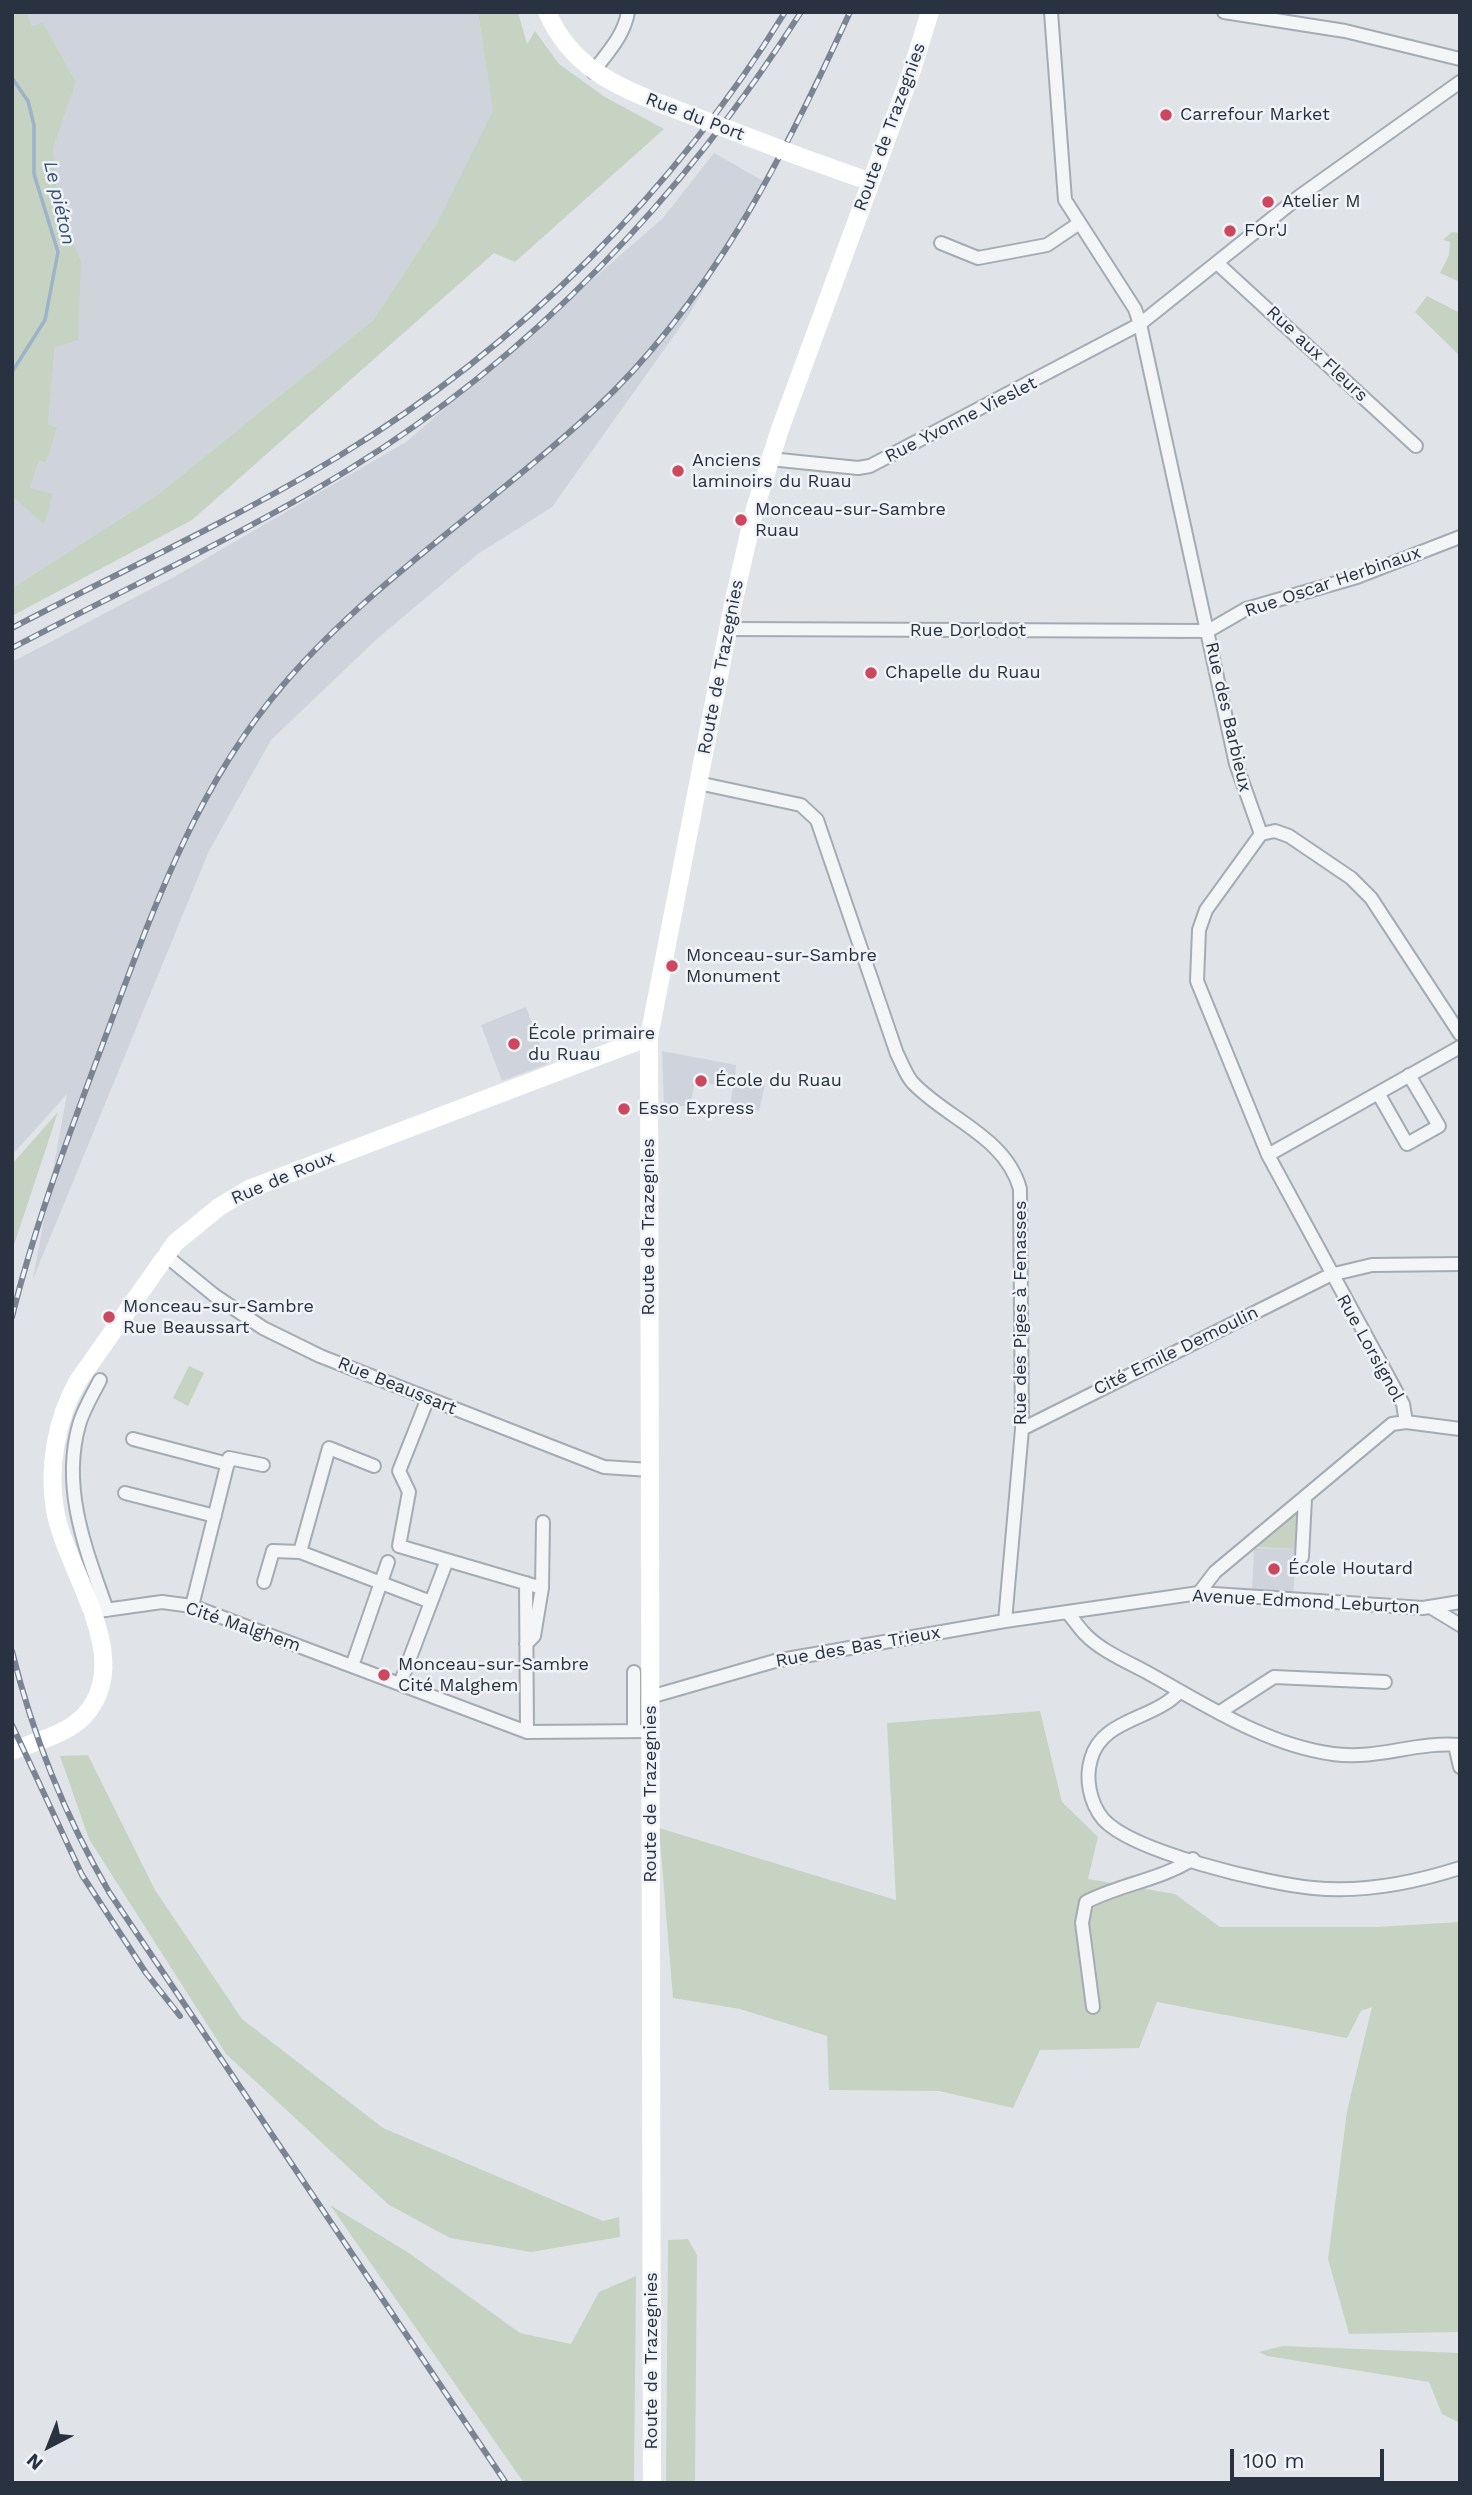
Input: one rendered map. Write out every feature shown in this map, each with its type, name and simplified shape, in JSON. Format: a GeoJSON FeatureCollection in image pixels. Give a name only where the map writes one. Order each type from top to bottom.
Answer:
{"type":"FeatureCollection","features":[{"type":"Feature","properties":{"kind":"main road","name":"Rue du Port"},"geometry":{"type":"LineString","coordinates":[[547,12],[564,42],[593,72],[618,87],[871,182]]}},
{"type":"Feature","properties":{"kind":"main road","name":"Route de Trazegnies"},"geometry":{"type":"LineString","coordinates":[[652,2483],[642,1731],[650,1696],[649,1037],[748,534],[770,459],[930,12]]}},
{"type":"Feature","properties":{"kind":"main road","name":"Rue de Roux"},"geometry":{"type":"LineString","coordinates":[[12,1751],[72,1726],[94,1701],[102,1682],[104,1660],[99,1611],[56,1514],[53,1481],[57,1438],[74,1388],[165,1255],[181,1236],[210,1213],[253,1187],[649,1037]]}},
{"type":"Feature","properties":{"kind":"street"},"geometry":{"type":"LineString","coordinates":[[593,72],[615,44],[626,24],[628,12]]}},
{"type":"Feature","properties":{"kind":"street","name":"Rue des Barbieux"},"geometry":{"type":"LineString","coordinates":[[1051,12],[1065,200],[1135,309],[1140,324],[1240,777],[1261,834]]}},
{"type":"Feature","properties":{"kind":"street"},"geometry":{"type":"LineString","coordinates":[[1224,12],[1345,31],[1460,59]]}},
{"type":"Feature","properties":{"kind":"street","name":"Rue Yvonne Vieslet"},"geometry":{"type":"LineString","coordinates":[[770,459],[858,468],[870,466],[1140,324],[1300,196],[1460,82]]}},
{"type":"Feature","properties":{"kind":"street"},"geometry":{"type":"LineString","coordinates":[[941,243],[978,258],[1047,245],[1079,223]]}},
{"type":"Feature","properties":{"kind":"street","name":"Rue aux Fleurs"},"geometry":{"type":"LineString","coordinates":[[1217,263],[1416,446]]}},
{"type":"Feature","properties":{"kind":"street","name":"Rue Oscar Herbinaux"},"geometry":{"type":"LineString","coordinates":[[1208,631],[1246,609],[1357,577],[1460,537]]}},
{"type":"Feature","properties":{"kind":"street","name":"Rue Dorlodot"},"geometry":{"type":"LineString","coordinates":[[728,629],[1208,631]]}},
{"type":"Feature","properties":{"kind":"street","name":"Rue des Piges à Fenasses"},"geometry":{"type":"LineString","coordinates":[[698,783],[801,805],[817,820],[897,1054],[911,1082],[1000,1152],[1015,1170],[1020,1189],[1022,1429],[1005,1621]]}},
{"type":"Feature","properties":{"kind":"street"},"geometry":{"type":"LineString","coordinates":[[1330,1275],[1268,1155],[1201,996],[1196,955],[1199,930],[1206,910],[1261,834],[1275,831],[1289,836],[1351,878],[1370,898],[1460,1034]]}},
{"type":"Feature","properties":{"kind":"street"},"geometry":{"type":"LineString","coordinates":[[1268,1155],[1460,1047]]}},
{"type":"Feature","properties":{"kind":"street"},"geometry":{"type":"LineString","coordinates":[[1378,1093],[1407,1144],[1439,1126],[1409,1075]]}},
{"type":"Feature","properties":{"kind":"street","name":"Rue Beaussart"},"geometry":{"type":"LineString","coordinates":[[165,1255],[214,1295],[263,1328],[320,1356],[604,1467],[650,1470]]}},
{"type":"Feature","properties":{"kind":"street","name":"Cité Emile Demoulin"},"geometry":{"type":"LineString","coordinates":[[1022,1429],[1330,1275],[1372,1265],[1460,1264]]}},
{"type":"Feature","properties":{"kind":"street","name":"Rue Lorsignol"},"geometry":{"type":"LineString","coordinates":[[1330,1275],[1403,1404],[1406,1422]]}},
{"type":"Feature","properties":{"kind":"street","name":"Rue de Roux"},"geometry":{"type":"LineString","coordinates":[[99,1611],[78,1525],[72,1475],[79,1424],[100,1380]]}},
{"type":"Feature","properties":{"kind":"street"},"geometry":{"type":"LineString","coordinates":[[428,1398],[399,1471],[409,1492],[399,1546],[542,1588]]}},
{"type":"Feature","properties":{"kind":"street"},"geometry":{"type":"LineString","coordinates":[[1199,1592],[1215,1572],[1392,1424],[1406,1422],[1460,1429]]}},
{"type":"Feature","properties":{"kind":"street"},"geometry":{"type":"LineString","coordinates":[[133,1439],[228,1464]]}},
{"type":"Feature","properties":{"kind":"street"},"geometry":{"type":"LineString","coordinates":[[300,1552],[329,1448],[374,1466]]}},
{"type":"Feature","properties":{"kind":"street"},"geometry":{"type":"LineString","coordinates":[[192,1606],[229,1458],[263,1465]]}},
{"type":"Feature","properties":{"kind":"street"},"geometry":{"type":"LineString","coordinates":[[125,1493],[215,1516]]}},
{"type":"Feature","properties":{"kind":"street"},"geometry":{"type":"LineString","coordinates":[[1302,1557],[1305,1498]]}},
{"type":"Feature","properties":{"kind":"street"},"geometry":{"type":"LineString","coordinates":[[526,1644],[534,1636],[542,1588],[544,1522]]}},
{"type":"Feature","properties":{"kind":"street"},"geometry":{"type":"LineString","coordinates":[[264,1582],[273,1551],[300,1552],[431,1602]]}},
{"type":"Feature","properties":{"kind":"street"},"geometry":{"type":"LineString","coordinates":[[400,1684],[447,1560]]}},
{"type":"Feature","properties":{"kind":"street"},"geometry":{"type":"LineString","coordinates":[[352,1666],[388,1562]]}},
{"type":"Feature","properties":{"kind":"street"},"geometry":{"type":"LineString","coordinates":[[526,1583],[527,1732]]}},
{"type":"Feature","properties":{"kind":"street","name":"Avenue Edmond Leburton"},"geometry":{"type":"LineString","coordinates":[[1068,1613],[1199,1592],[1432,1608],[1460,1602]]}},
{"type":"Feature","properties":{"kind":"street","name":"Cité Malghem"},"geometry":{"type":"LineString","coordinates":[[99,1611],[162,1602],[192,1606],[527,1732],[642,1731]]}},
{"type":"Feature","properties":{"kind":"street"},"geometry":{"type":"LineString","coordinates":[[1432,1608],[1460,1625]]}},
{"type":"Feature","properties":{"kind":"street"},"geometry":{"type":"LineString","coordinates":[[1068,1613],[1086,1635],[1180,1691],[1286,1744],[1333,1754],[1378,1756],[1424,1745],[1457,1745],[1460,1767]]}},
{"type":"Feature","properties":{"kind":"street","name":"Rue des Bas Trieux"},"geometry":{"type":"LineString","coordinates":[[650,1696],[775,1661],[1005,1621],[1068,1613]]}},
{"type":"Feature","properties":{"kind":"street"},"geometry":{"type":"LineString","coordinates":[[634,1672],[642,1731]]}},
{"type":"Feature","properties":{"kind":"street"},"geometry":{"type":"LineString","coordinates":[[1220,1712],[1274,1677],[1385,1682]]}},
{"type":"Feature","properties":{"kind":"street"},"geometry":{"type":"LineString","coordinates":[[1180,1691],[1170,1702],[1107,1732],[1094,1752],[1088,1775],[1090,1796],[1102,1818],[1118,1832],[1139,1843],[1245,1876],[1314,1888],[1413,1883],[1460,1868]]}},
{"type":"Feature","properties":{"kind":"street"},"geometry":{"type":"LineString","coordinates":[[1093,2007],[1082,1923],[1086,1902],[1106,1892],[1175,1870],[1193,1860]]}},
{"type":"Feature","properties":{"kind":"shaded area"},"geometry":{"type":"Polygon","coordinates":[[[27,12],[478,12],[494,114],[438,221],[373,320],[156,496],[12,588],[12,494],[30,488],[39,461],[46,463],[56,427],[48,424],[55,347],[81,261],[59,206],[53,149],[76,82],[43,22],[32,26],[27,12]]]}},
{"type":"Feature","properties":{"kind":"shaded area"},"geometry":{"type":"Polygon","coordinates":[[[714,153],[765,182],[688,316],[552,507],[478,554],[378,638],[271,740],[209,851],[33,1279],[67,1094],[12,1155],[12,662],[174,577],[406,442],[663,218],[714,153]]]}},
{"type":"Feature","properties":{"kind":"shaded area","name":"École primaire du Ruau"},"geometry":{"type":"Polygon","coordinates":[[[526,1007],[547,1064],[502,1081],[481,1025],[526,1007]]]}},
{"type":"Feature","properties":{"kind":"shaded area","name":"École du Ruau"},"geometry":{"type":"Polygon","coordinates":[[[662,1051],[736,1065],[735,1080],[765,1084],[759,1111],[730,1105],[733,1088],[695,1081],[690,1106],[664,1106],[662,1051]]]}},
{"type":"Feature","properties":{"kind":"shaded area","name":"École Houtard"},"geometry":{"type":"Polygon","coordinates":[[[1254,1548],[1297,1549],[1293,1594],[1252,1593],[1254,1548]]]}},
{"type":"Feature","properties":{"kind":"green space"},"geometry":{"type":"Polygon","coordinates":[[[12,12],[27,12],[32,26],[43,22],[76,82],[53,149],[59,206],[81,261],[78,340],[55,347],[48,424],[57,427],[46,463],[39,461],[30,488],[53,494],[44,524],[12,496],[12,12]]]}},
{"type":"Feature","properties":{"kind":"green space"},"geometry":{"type":"Polygon","coordinates":[[[478,12],[518,12],[527,44],[535,31],[559,64],[605,97],[664,129],[515,262],[494,253],[192,520],[12,616],[12,588],[156,496],[373,320],[438,221],[493,111],[478,12]]]}},
{"type":"Feature","properties":{"kind":"green space"},"geometry":{"type":"Polygon","coordinates":[[[1452,232],[1460,233],[1460,282],[1440,273],[1449,255],[1450,242],[1443,240],[1452,232]]]}},
{"type":"Feature","properties":{"kind":"green space"},"geometry":{"type":"Polygon","coordinates":[[[1427,296],[1460,313],[1460,356],[1415,312],[1427,296]]]}},
{"type":"Feature","properties":{"kind":"green space"},"geometry":{"type":"Polygon","coordinates":[[[58,1112],[12,1251],[12,1164],[58,1112]]]}},
{"type":"Feature","properties":{"kind":"green space"},"geometry":{"type":"Polygon","coordinates":[[[189,1366],[204,1373],[188,1406],[173,1398],[189,1366]]]}},
{"type":"Feature","properties":{"kind":"green space"},"geometry":{"type":"Polygon","coordinates":[[[1301,1509],[1297,1549],[1257,1547],[1301,1509]]]}},
{"type":"Feature","properties":{"kind":"green space"},"geometry":{"type":"Polygon","coordinates":[[[1040,1711],[1062,1802],[1098,1837],[1088,1879],[1175,1894],[1220,1927],[1377,1927],[1460,1922],[1460,2332],[1349,2334],[1328,2259],[1347,2111],[1372,2007],[1361,2011],[1347,2038],[1157,2002],[1139,2048],[1040,2050],[1013,2108],[939,2091],[829,2090],[827,2036],[740,2009],[673,1998],[659,1828],[896,1900],[887,1723],[1040,1711]]]}},
{"type":"Feature","properties":{"kind":"green space"},"geometry":{"type":"Polygon","coordinates":[[[88,1755],[155,1890],[242,2019],[383,2128],[603,2221],[619,2217],[620,2237],[531,2252],[450,2238],[389,2205],[226,2054],[89,1839],[60,1756],[88,1755]]]}},
{"type":"Feature","properties":{"kind":"green space"},"geometry":{"type":"Polygon","coordinates":[[[330,2205],[409,2253],[520,2333],[571,2344],[599,2292],[636,2276],[634,2483],[524,2483],[330,2205]]]}},
{"type":"Feature","properties":{"kind":"green space"},"geometry":{"type":"Polygon","coordinates":[[[688,2239],[697,2255],[695,2483],[666,2483],[668,2240],[688,2239]]]}},
{"type":"Feature","properties":{"kind":"green space"},"geometry":{"type":"Polygon","coordinates":[[[1283,2346],[1460,2353],[1460,2423],[1442,2414],[1429,2382],[1267,2356],[1259,2352],[1283,2346]]]}},
{"type":"Feature","properties":{"kind":"waterway","name":"Le piéton"},"geometry":{"type":"LineString","coordinates":[[12,78],[28,101],[34,125],[34,174],[58,252],[45,320],[12,372]]}},
{"type":"Feature","properties":{"kind":"railway"},"geometry":{"type":"LineString","coordinates":[[12,628],[218,524],[299,479],[405,413],[469,366],[530,315],[588,260],[643,202],[694,142],[742,78],[785,12]]}},
{"type":"Feature","properties":{"kind":"railway"},"geometry":{"type":"LineString","coordinates":[[12,648],[224,540],[307,494],[416,425],[480,376],[542,323],[600,267],[656,207],[708,144],[801,12]]}},
{"type":"Feature","properties":{"kind":"railway"},"geometry":{"type":"LineString","coordinates":[[12,1317],[53,1180],[138,950],[199,812],[251,725],[283,685],[355,611],[593,411],[674,323],[709,275],[771,173],[850,12]]}},
{"type":"Feature","properties":{"kind":"railway"},"geometry":{"type":"LineString","coordinates":[[12,1651],[20,1683],[52,1775],[78,1834],[109,1892],[506,2483]]}},
{"type":"Feature","properties":{"kind":"railway"},"geometry":{"type":"LineString","coordinates":[[12,1725],[82,1875],[146,1973],[180,2016]]}},
{"type":"Feature","properties":{"kind":"place","name":"Carrefour Market"},"geometry":{"type":"Point","coordinates":[1166,115]}},
{"type":"Feature","properties":{"kind":"place","name":"Atelier M"},"geometry":{"type":"Point","coordinates":[1268,202]}},
{"type":"Feature","properties":{"kind":"place","name":"FOr'J"},"geometry":{"type":"Point","coordinates":[1230,231]}},
{"type":"Feature","properties":{"kind":"place","name":"Anciens laminoirs du Ruau"},"geometry":{"type":"Point","coordinates":[678,471]}},
{"type":"Feature","properties":{"kind":"place","name":"Monceau-sur-Sambre Ruau"},"geometry":{"type":"Point","coordinates":[741,520]}},
{"type":"Feature","properties":{"kind":"place","name":"Chapelle du Ruau"},"geometry":{"type":"Point","coordinates":[871,673]}},
{"type":"Feature","properties":{"kind":"place","name":"Monceau-sur-Sambre Monument"},"geometry":{"type":"Point","coordinates":[672,966]}},
{"type":"Feature","properties":{"kind":"place","name":"École primaire du Ruau"},"geometry":{"type":"Point","coordinates":[514,1044]}},
{"type":"Feature","properties":{"kind":"place","name":"École du Ruau"},"geometry":{"type":"Point","coordinates":[701,1081]}},
{"type":"Feature","properties":{"kind":"place","name":"Esso Express"},"geometry":{"type":"Point","coordinates":[624,1109]}},
{"type":"Feature","properties":{"kind":"place","name":"Monceau-sur-Sambre Rue Beaussart"},"geometry":{"type":"Point","coordinates":[109,1317]}},
{"type":"Feature","properties":{"kind":"place","name":"École Houtard"},"geometry":{"type":"Point","coordinates":[1274,1569]}},
{"type":"Feature","properties":{"kind":"place","name":"Monceau-sur-Sambre Cité Malghem"},"geometry":{"type":"Point","coordinates":[384,1675]}}]}
